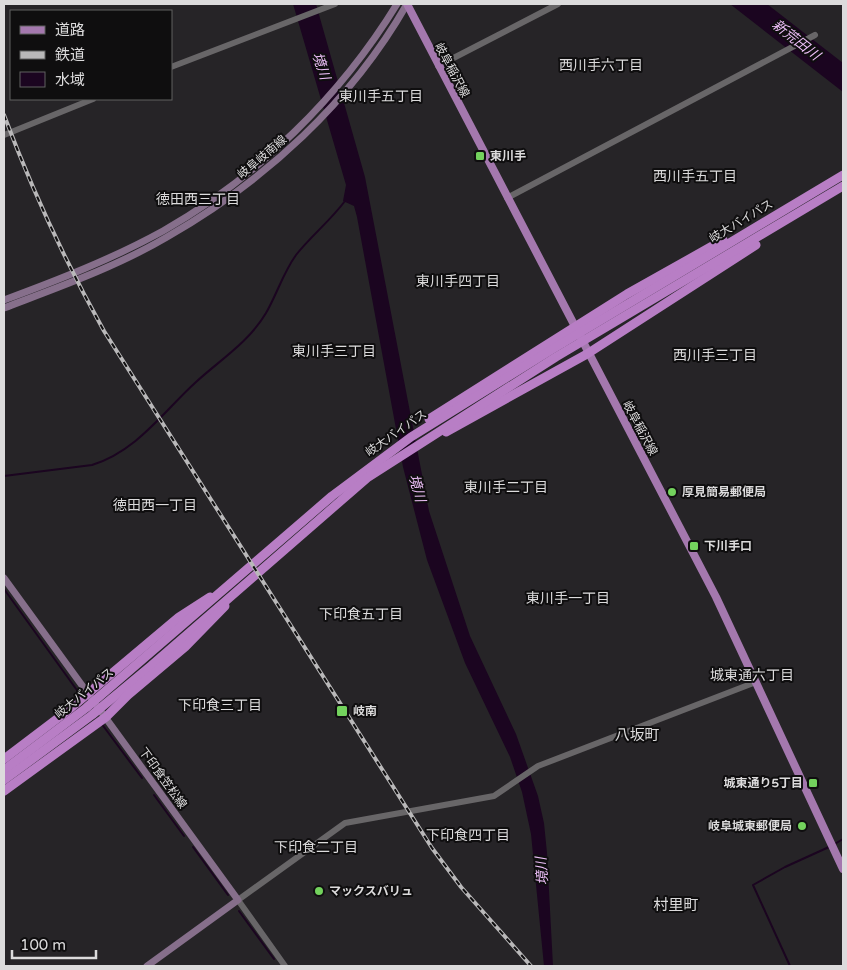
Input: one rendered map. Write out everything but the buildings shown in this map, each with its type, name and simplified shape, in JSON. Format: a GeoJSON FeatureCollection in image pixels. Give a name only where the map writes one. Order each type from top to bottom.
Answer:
{"type":"FeatureCollection","features":[{"type":"Feature","properties":{"kind":"highway","name":"岐大バイパス"},"geometry":{"type":"LineString","coordinates":[[553,353],[766,220],[843,175]]}},
{"type":"Feature","properties":{"kind":"highway","name":"岐大バイパス"},"geometry":{"type":"LineString","coordinates":[[4,780],[94,702],[187,627],[232,595],[246,577],[262,562],[410,437],[843,186]]}},
{"type":"Feature","properties":{"kind":"highway"},"geometry":{"type":"LineString","coordinates":[[453,411],[627,294],[742,228],[766,220]]}},
{"type":"Feature","properties":{"kind":"highway"},"geometry":{"type":"LineString","coordinates":[[413,446],[424,445],[587,354],[760,242],[771,229]]}},
{"type":"Feature","properties":{"kind":"highway","name":"岐大バイパス"},"geometry":{"type":"LineString","coordinates":[[366,474],[413,446],[453,411]]}},
{"type":"Feature","properties":{"kind":"highway","name":"岐大バイパス"},"geometry":{"type":"LineString","coordinates":[[187,627],[225,588],[246,577]]}},
{"type":"Feature","properties":{"kind":"highway"},"geometry":{"type":"LineString","coordinates":[[4,759],[123,666],[187,627]]}},
{"type":"Feature","properties":{"kind":"highway"},"geometry":{"type":"LineString","coordinates":[[4,791],[106,717],[128,695],[187,627]]}},
{"type":"Feature","properties":{"kind":"highway","name":"岐大バイパス"},"geometry":{"type":"LineString","coordinates":[[4,770],[47,743]]}},
{"type":"Feature","properties":{"kind":"main road","name":"岐阜岐南線"},"geometry":{"type":"LineString","coordinates":[[4,300],[165,234],[244,176],[287,139],[340,83],[366,50],[397,4]]}},
{"type":"Feature","properties":{"kind":"main road","name":"岐阜岐南線"},"geometry":{"type":"LineString","coordinates":[[4,308],[98,271],[246,186],[319,121],[347,90],[407,4]]}},
{"type":"Feature","properties":{"kind":"main road","name":"岐阜稲沢線"},"geometry":{"type":"LineString","coordinates":[[407,4],[587,354],[716,597],[843,869]]}},
{"type":"Feature","properties":{"kind":"main road","name":"下印食笠松線"},"geometry":{"type":"LineString","coordinates":[[4,578],[238,900]]}},
{"type":"Feature","properties":{"kind":"main road"},"geometry":{"type":"LineString","coordinates":[[146,966],[238,900]]}},
{"type":"Feature","properties":{"kind":"street"},"geometry":{"type":"LineString","coordinates":[[172,68],[335,4]]}},
{"type":"Feature","properties":{"kind":"street"},"geometry":{"type":"LineString","coordinates":[[438,66],[558,4]]}},
{"type":"Feature","properties":{"kind":"street"},"geometry":{"type":"LineString","coordinates":[[507,198],[813,36]]}},
{"type":"Feature","properties":{"kind":"street"},"geometry":{"type":"LineString","coordinates":[[4,135],[91,100]]}},
{"type":"Feature","properties":{"kind":"street"},"geometry":{"type":"LineString","coordinates":[[285,966],[238,900],[345,823],[485,799],[501,792],[532,769],[756,682]]}},
{"type":"Feature","properties":{"kind":"water","name":"境川"},"geometry":{"type":"Polygon","coordinates":[[[293,4],[316,4],[365,177],[429,511],[470,636],[516,734],[538,796],[544,823],[547,853],[553,966],[544,966],[531,834],[522,792],[510,757],[465,663],[427,560],[403,467],[357,217],[354,206],[343,201],[346,185],[293,4]]]}},
{"type":"Feature","properties":{"kind":"water","name":"新荒田川"},"geometry":{"type":"Polygon","coordinates":[[[730,4],[767,4],[843,63],[843,92],[730,4]]]}},
{"type":"Feature","properties":{"kind":"waterway"},"geometry":{"type":"LineString","coordinates":[[4,476],[92,465],[108,459],[136,440],[196,382],[251,333],[266,313],[287,269],[296,255],[345,201]]}},
{"type":"Feature","properties":{"kind":"waterway"},"geometry":{"type":"LineString","coordinates":[[4,589],[79,693]]}},
{"type":"Feature","properties":{"kind":"waterway"},"geometry":{"type":"LineString","coordinates":[[101,723],[142,778]]}},
{"type":"Feature","properties":{"kind":"waterway"},"geometry":{"type":"LineString","coordinates":[[154,795],[184,836]]}},
{"type":"Feature","properties":{"kind":"waterway"},"geometry":{"type":"LineString","coordinates":[[833,845],[843,839]]}},
{"type":"Feature","properties":{"kind":"waterway"},"geometry":{"type":"LineString","coordinates":[[193,847],[228,895]]}},
{"type":"Feature","properties":{"kind":"waterway"},"geometry":{"type":"LineString","coordinates":[[790,966],[753,885],[785,867],[829,847]]}},
{"type":"Feature","properties":{"kind":"waterway"},"geometry":{"type":"LineString","coordinates":[[239,911],[274,959]]}},
{"type":"Feature","properties":{"kind":"railway"},"geometry":{"type":"LineString","coordinates":[[4,115],[50,225],[104,331],[432,848],[461,887],[531,966]]}},
{"type":"Feature","properties":{"kind":"place","name":"東川手"},"geometry":{"type":"Point","coordinates":[480,156]}},
{"type":"Feature","properties":{"kind":"place","name":"厚見簡易郵便局"},"geometry":{"type":"Point","coordinates":[672,492]}},
{"type":"Feature","properties":{"kind":"place","name":"下川手口"},"geometry":{"type":"Point","coordinates":[694,546]}},
{"type":"Feature","properties":{"kind":"place","name":"岐南"},"geometry":{"type":"Point","coordinates":[342,711]}},
{"type":"Feature","properties":{"kind":"place","name":"城東通り5丁目"},"geometry":{"type":"Point","coordinates":[813,783]}},
{"type":"Feature","properties":{"kind":"place","name":"岐阜城東郵便局"},"geometry":{"type":"Point","coordinates":[802,826]}},
{"type":"Feature","properties":{"kind":"place","name":"マックスバリュ"},"geometry":{"type":"Point","coordinates":[319,891]}},
{"type":"Feature","properties":{"kind":"district","name":"西川手六丁目"},"geometry":{"type":"Point","coordinates":[601,65]}},
{"type":"Feature","properties":{"kind":"district","name":"東川手五丁目"},"geometry":{"type":"Point","coordinates":[381,96]}},
{"type":"Feature","properties":{"kind":"district","name":"西川手五丁目"},"geometry":{"type":"Point","coordinates":[695,176]}},
{"type":"Feature","properties":{"kind":"district","name":"徳田西三丁目"},"geometry":{"type":"Point","coordinates":[198,199]}},
{"type":"Feature","properties":{"kind":"district","name":"東川手四丁目"},"geometry":{"type":"Point","coordinates":[458,281]}},
{"type":"Feature","properties":{"kind":"district","name":"東川手三丁目"},"geometry":{"type":"Point","coordinates":[334,351]}},
{"type":"Feature","properties":{"kind":"district","name":"西川手三丁目"},"geometry":{"type":"Point","coordinates":[715,355]}},
{"type":"Feature","properties":{"kind":"district","name":"東川手二丁目"},"geometry":{"type":"Point","coordinates":[506,487]}},
{"type":"Feature","properties":{"kind":"district","name":"徳田西一丁目"},"geometry":{"type":"Point","coordinates":[155,505]}},
{"type":"Feature","properties":{"kind":"district","name":"東川手一丁目"},"geometry":{"type":"Point","coordinates":[568,598]}},
{"type":"Feature","properties":{"kind":"district","name":"下印食五丁目"},"geometry":{"type":"Point","coordinates":[361,614]}},
{"type":"Feature","properties":{"kind":"district","name":"城東通六丁目"},"geometry":{"type":"Point","coordinates":[752,675]}},
{"type":"Feature","properties":{"kind":"district","name":"下印食三丁目"},"geometry":{"type":"Point","coordinates":[220,705]}},
{"type":"Feature","properties":{"kind":"district","name":"八坂町"},"geometry":{"type":"Point","coordinates":[637,735]}},
{"type":"Feature","properties":{"kind":"district","name":"下印食四丁目"},"geometry":{"type":"Point","coordinates":[468,835]}},
{"type":"Feature","properties":{"kind":"district","name":"下印食二丁目"},"geometry":{"type":"Point","coordinates":[316,847]}},
{"type":"Feature","properties":{"kind":"district","name":"村里町"},"geometry":{"type":"Point","coordinates":[676,905]}}]}
